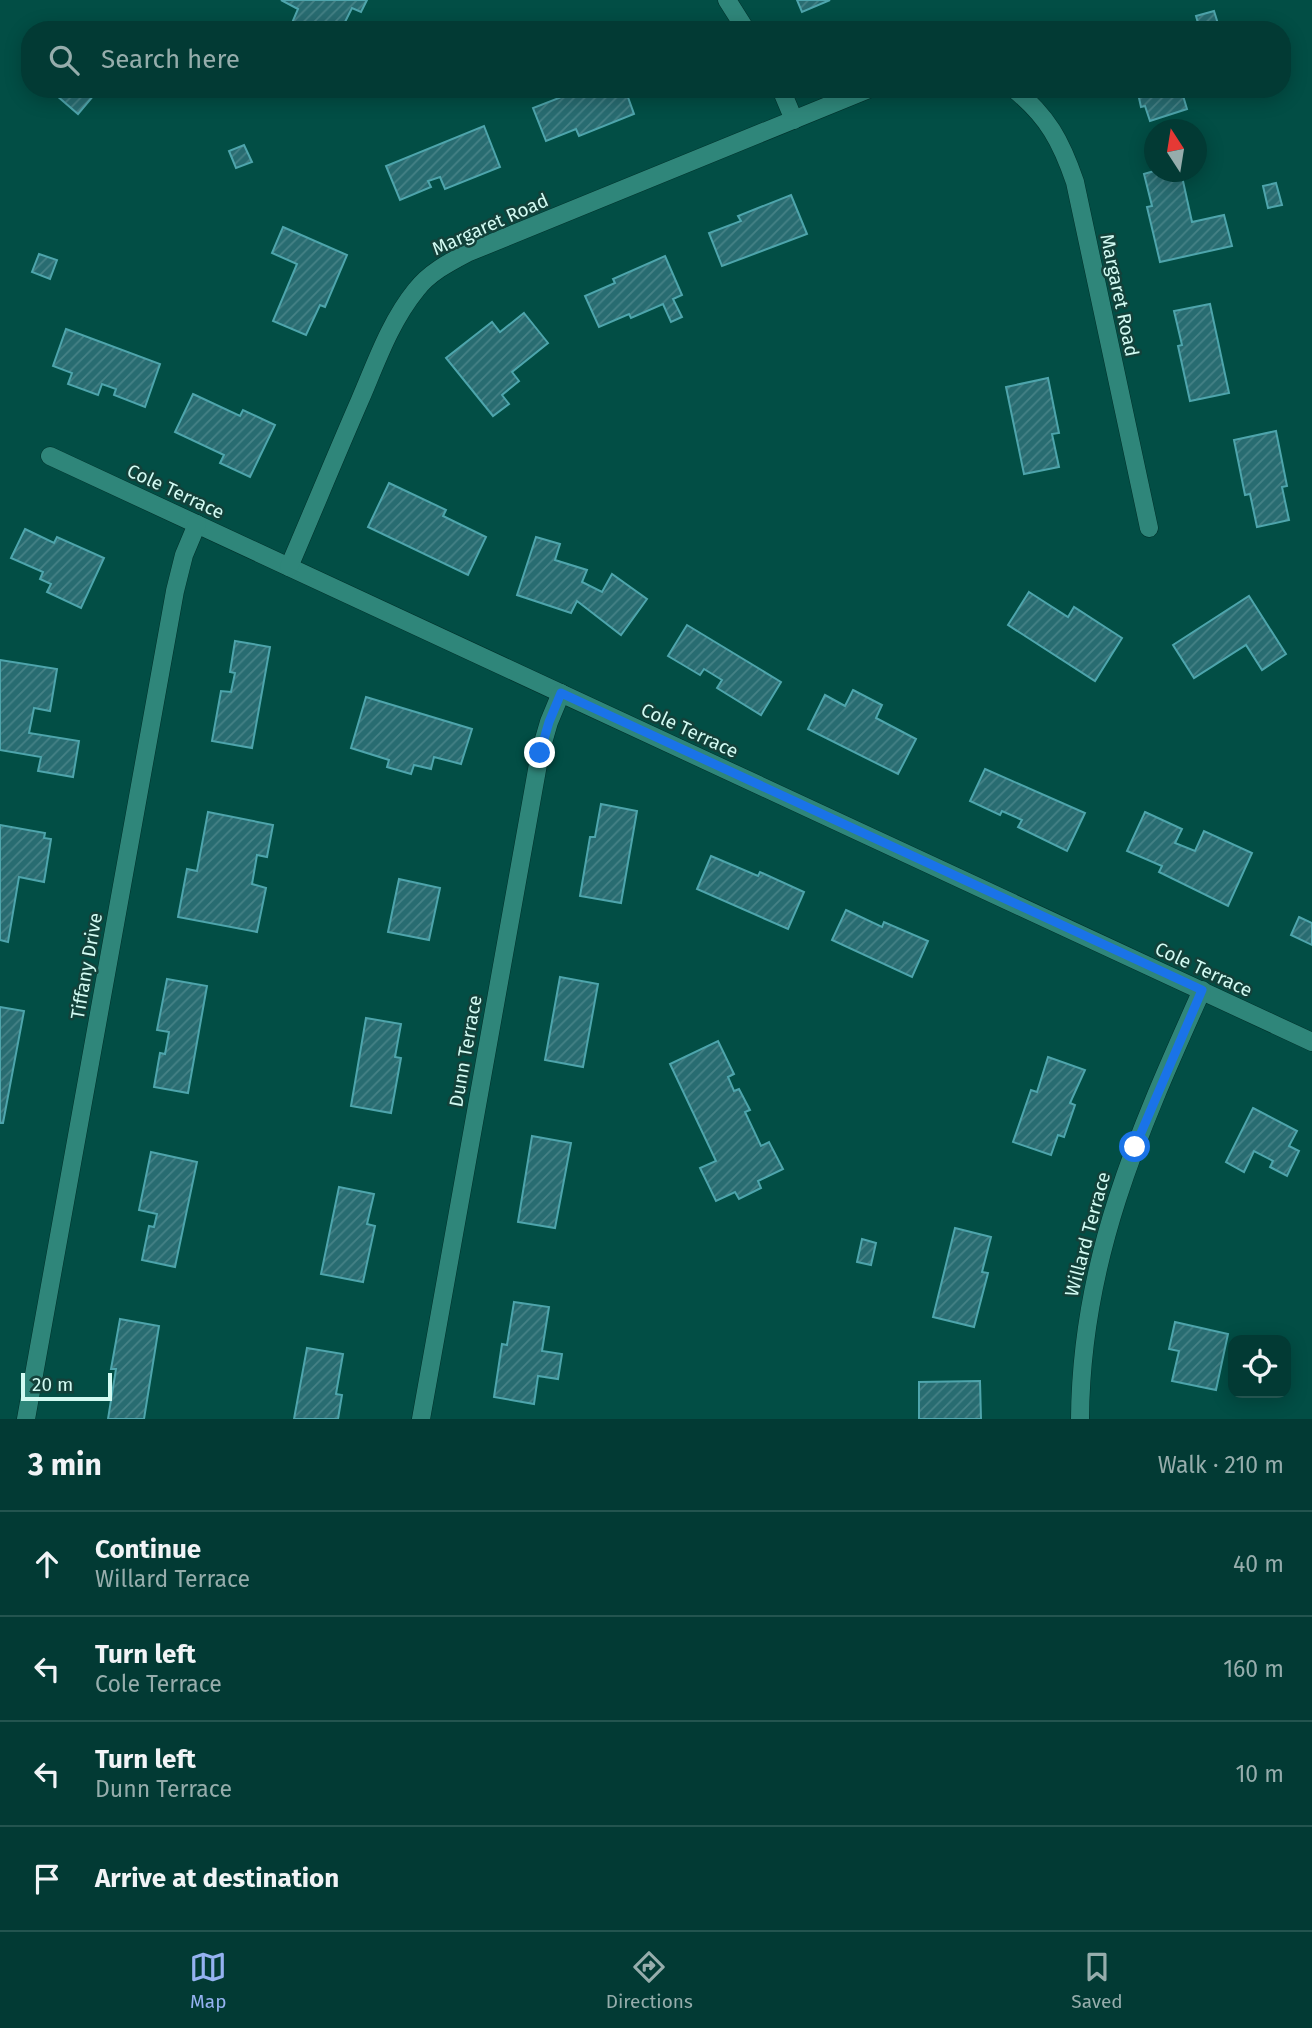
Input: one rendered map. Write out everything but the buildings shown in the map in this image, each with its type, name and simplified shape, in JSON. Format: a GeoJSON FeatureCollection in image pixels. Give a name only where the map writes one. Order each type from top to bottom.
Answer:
{"type":"FeatureCollection","features":[{"type":"Feature","properties":{"kind":"street"},"geometry":{"type":"LineString","coordinates":[[727,0],[740,21]]}},
{"type":"Feature","properties":{"kind":"street"},"geometry":{"type":"LineString","coordinates":[[785,98],[794,120]]}},
{"type":"Feature","properties":{"kind":"street","name":"Margaret Road"},"geometry":{"type":"LineString","coordinates":[[289,567],[382,350],[409,300],[430,276],[467,253],[847,98]]}},
{"type":"Feature","properties":{"kind":"street","name":"Margaret Road"},"geometry":{"type":"LineString","coordinates":[[1024,98],[1052,128],[1075,182],[1149,528]]}},
{"type":"Feature","properties":{"kind":"street","name":"Cole Terrace"},"geometry":{"type":"LineString","coordinates":[[50,456],[1312,1042]]}},
{"type":"Feature","properties":{"kind":"street","name":"Tiffany Drive"},"geometry":{"type":"LineString","coordinates":[[26,1419],[175,590],[184,555],[197,524]]}},
{"type":"Feature","properties":{"kind":"street","name":"Dunn Terrace"},"geometry":{"type":"LineString","coordinates":[[421,1419],[540,753],[561,693]]}},
{"type":"Feature","properties":{"kind":"street","name":"Willard Terrace"},"geometry":{"type":"LineString","coordinates":[[1080,1419],[1085,1328],[1112,1213],[1147,1115],[1202,990]]}},
{"type":"Feature","properties":{"kind":"route"},"geometry":{"type":"LineString","coordinates":[[540,753],[561,693],[1202,990],[1135,1147]]}}]}
